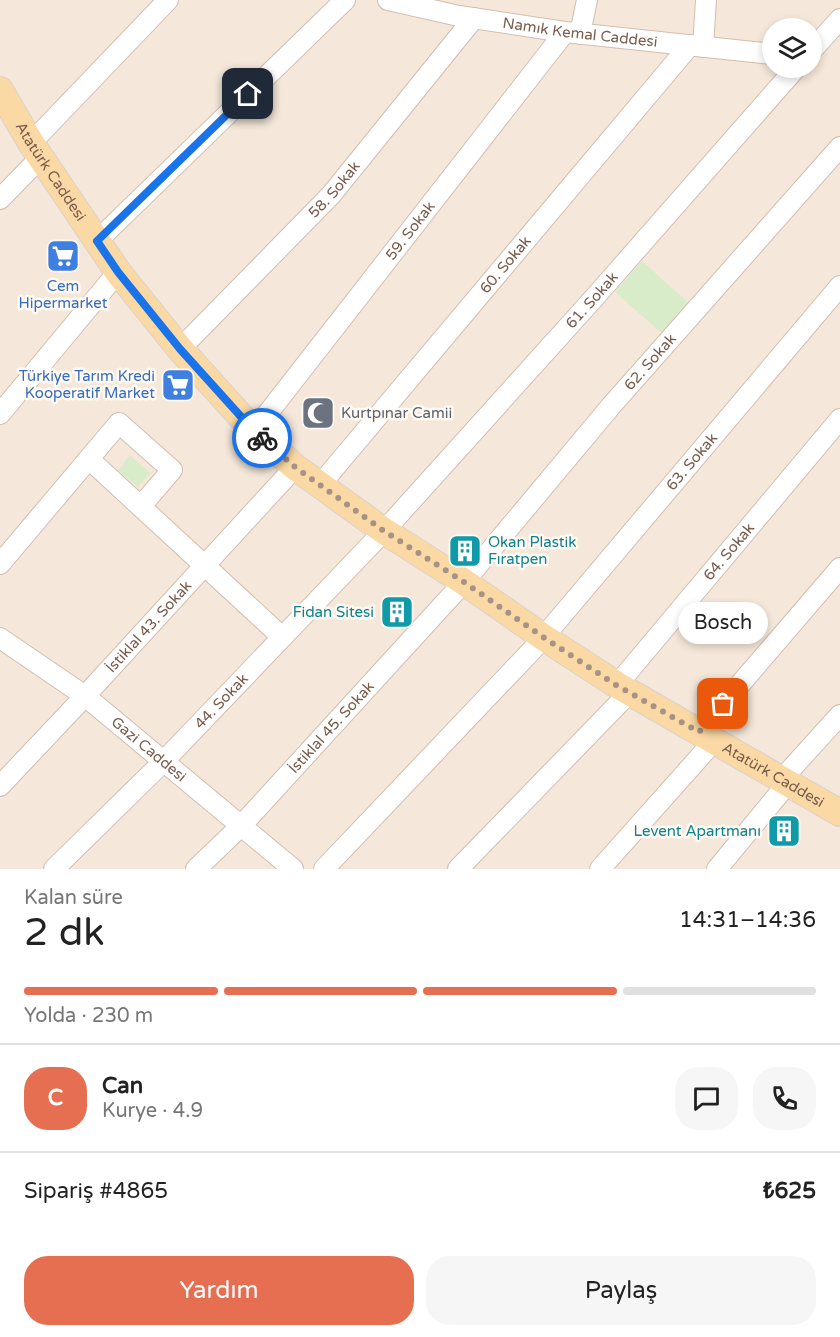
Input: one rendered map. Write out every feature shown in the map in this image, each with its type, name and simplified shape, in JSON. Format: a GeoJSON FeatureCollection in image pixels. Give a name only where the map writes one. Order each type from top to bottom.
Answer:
{"type":"FeatureCollection","features":[{"type":"Feature","properties":{"kind":"main road","name":"Atatürk Caddesi"},"geometry":{"type":"LineString","coordinates":[[0,90],[36,150],[118,272],[180,349],[254,431],[295,467],[384,531],[623,688],[840,813]]}},
{"type":"Feature","properties":{"kind":"street"},"geometry":{"type":"LineString","coordinates":[[97,241],[345,0]]}},
{"type":"Feature","properties":{"kind":"street","name":"Namık Kemal Caddesi"},"geometry":{"type":"LineString","coordinates":[[388,0],[465,11],[573,33],[762,53]]}},
{"type":"Feature","properties":{"kind":"street"},"geometry":{"type":"LineString","coordinates":[[573,33],[587,0]]}},
{"type":"Feature","properties":{"kind":"street"},"geometry":{"type":"LineString","coordinates":[[697,46],[706,0]]}},
{"type":"Feature","properties":{"kind":"street"},"geometry":{"type":"LineString","coordinates":[[0,199],[36,150],[155,4]]}},
{"type":"Feature","properties":{"kind":"street","name":"58. Sokak"},"geometry":{"type":"LineString","coordinates":[[180,349],[331,195],[465,11]]}},
{"type":"Feature","properties":{"kind":"street"},"geometry":{"type":"LineString","coordinates":[[822,39],[840,19]]}},
{"type":"Feature","properties":{"kind":"street","name":"59. Sokak"},"geometry":{"type":"LineString","coordinates":[[254,431],[573,33]]}},
{"type":"Feature","properties":{"kind":"street","name":"60. Sokak"},"geometry":{"type":"LineString","coordinates":[[320,485],[697,46]]}},
{"type":"Feature","properties":{"kind":"street","name":"61. Sokak"},"geometry":{"type":"LineString","coordinates":[[384,531],[787,78]]}},
{"type":"Feature","properties":{"kind":"street","name":"62. Sokak"},"geometry":{"type":"LineString","coordinates":[[464,582],[611,406],[840,147]]}},
{"type":"Feature","properties":{"kind":"street"},"geometry":{"type":"LineString","coordinates":[[0,414],[118,272]]}},
{"type":"Feature","properties":{"kind":"street","name":"63. Sokak"},"geometry":{"type":"LineString","coordinates":[[324,869],[528,655],[840,286]]}},
{"type":"Feature","properties":{"kind":"street","name":"64. Sokak"},"geometry":{"type":"LineString","coordinates":[[458,869],[623,688],[840,419]]}},
{"type":"Feature","properties":{"kind":"street"},"geometry":{"type":"LineString","coordinates":[[0,564],[119,423],[172,470],[141,506]]}},
{"type":"Feature","properties":{"kind":"street"},"geometry":{"type":"LineString","coordinates":[[89,459],[282,636]]}},
{"type":"Feature","properties":{"kind":"street","name":"İstiklal 43. Sokak"},"geometry":{"type":"LineString","coordinates":[[0,786],[295,467]]}},
{"type":"Feature","properties":{"kind":"street","name":"44. Sokak"},"geometry":{"type":"LineString","coordinates":[[54,869],[164,762],[384,531]]}},
{"type":"Feature","properties":{"kind":"street"},"geometry":{"type":"LineString","coordinates":[[600,869],[840,568]]}},
{"type":"Feature","properties":{"kind":"street","name":"İstiklal 45. Sokak"},"geometry":{"type":"LineString","coordinates":[[196,869],[241,826],[464,582]]}},
{"type":"Feature","properties":{"kind":"street","name":"Gazi Caddesi"},"geometry":{"type":"LineString","coordinates":[[0,638],[85,696],[293,869]]}},
{"type":"Feature","properties":{"kind":"street"},"geometry":{"type":"LineString","coordinates":[[717,869],[840,715]]}},
{"type":"Feature","properties":{"kind":"shaded area"},"geometry":{"type":"Polygon","coordinates":[[[0,0],[840,0],[840,869],[0,869],[0,0]]]}},
{"type":"Feature","properties":{"kind":"green space"},"geometry":{"type":"Polygon","coordinates":[[[642,261],[692,306],[665,336],[615,292],[642,261]]]}},
{"type":"Feature","properties":{"kind":"green space"},"geometry":{"type":"Polygon","coordinates":[[[130,455],[150,473],[138,487],[118,470],[130,455]]]}},
{"type":"Feature","properties":{"kind":"way so far"},"geometry":{"type":"LineString","coordinates":[[262,438],[295,467],[384,531],[616,685],[699,732],[723,704]]}},
{"type":"Feature","properties":{"kind":"place","name":"Cem Hipermarket"},"geometry":{"type":"Point","coordinates":[63,256]}},
{"type":"Feature","properties":{"kind":"place","name":"Türkiye Tarım Kredi Kooperatif Market"},"geometry":{"type":"Point","coordinates":[178,385]}},
{"type":"Feature","properties":{"kind":"place","name":"Kurtpınar Camii"},"geometry":{"type":"Point","coordinates":[318,413]}},
{"type":"Feature","properties":{"kind":"place","name":"Okan Plastik Fıratpen"},"geometry":{"type":"Point","coordinates":[465,551]}},
{"type":"Feature","properties":{"kind":"place","name":"Fidan Sitesi"},"geometry":{"type":"Point","coordinates":[397,612]}},
{"type":"Feature","properties":{"kind":"place","name":"Bosch"},"geometry":{"type":"Point","coordinates":[723,704]}},
{"type":"Feature","properties":{"kind":"place","name":"Levent Apartmanı"},"geometry":{"type":"Point","coordinates":[784,831]}},
{"type":"Feature","properties":{"kind":"route"},"geometry":{"type":"LineString","coordinates":[[248,94],[97,241],[118,272],[180,349],[262,438]]}}]}
